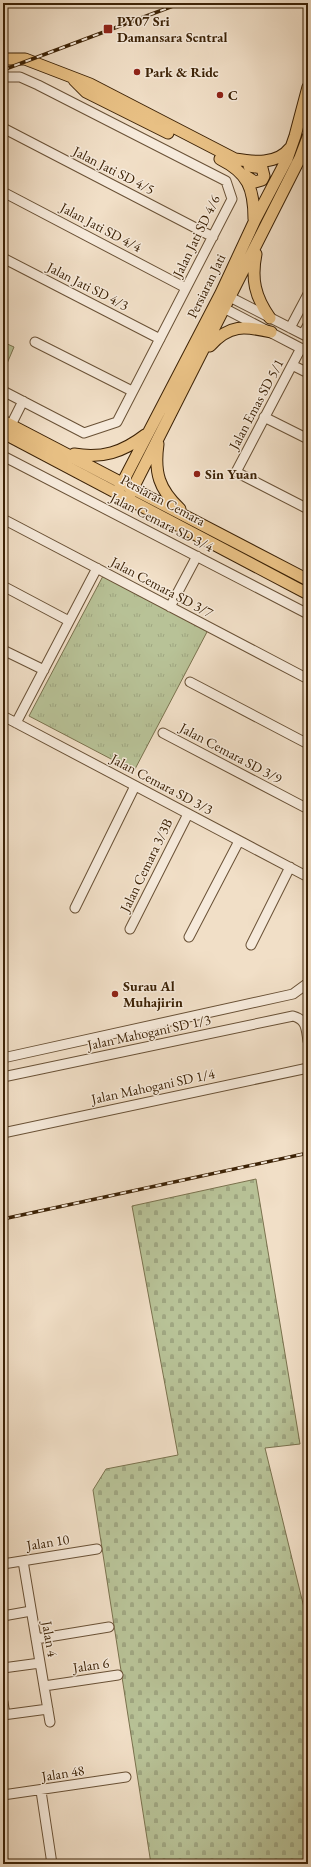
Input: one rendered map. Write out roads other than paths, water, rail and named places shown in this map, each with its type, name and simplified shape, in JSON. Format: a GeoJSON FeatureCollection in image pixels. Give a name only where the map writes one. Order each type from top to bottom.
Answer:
{"type":"FeatureCollection","features":[{"type":"Feature","properties":{"kind":"main road"},"geometry":{"type":"LineString","coordinates":[[3,60],[25,60],[72,79],[90,84],[244,165],[262,168],[264,176],[262,180],[255,182],[223,161],[86,92],[72,79]]}},
{"type":"Feature","properties":{"kind":"main road"},"geometry":{"type":"LineString","coordinates":[[3,64],[36,64]]}},
{"type":"Feature","properties":{"kind":"main road","name":"Persiaran Jati"},"geometry":{"type":"LineString","coordinates":[[226,295],[254,220],[293,144],[308,87]]}},
{"type":"Feature","properties":{"kind":"main road","name":"Persiaran Jati"},"geometry":{"type":"LineString","coordinates":[[119,488],[147,433],[226,295],[259,241],[300,158],[308,137]]}},
{"type":"Feature","properties":{"kind":"main road"},"geometry":{"type":"LineString","coordinates":[[234,159],[250,162],[267,162],[284,155],[293,144]]}},
{"type":"Feature","properties":{"kind":"main road"},"geometry":{"type":"LineString","coordinates":[[244,175],[253,196],[254,220]]}},
{"type":"Feature","properties":{"kind":"main road"},"geometry":{"type":"LineString","coordinates":[[259,241],[254,262],[255,285],[260,304],[270,318]]}},
{"type":"Feature","properties":{"kind":"main road","name":"Persiaran Jati"},"geometry":{"type":"LineString","coordinates":[[130,493],[201,356],[220,306]]}},
{"type":"Feature","properties":{"kind":"main road"},"geometry":{"type":"LineString","coordinates":[[201,356],[223,334],[232,329],[250,327],[271,332]]}},
{"type":"Feature","properties":{"kind":"main road","name":"Persiaran Cemara"},"geometry":{"type":"LineString","coordinates":[[7,423],[64,453],[119,488]]}},
{"type":"Feature","properties":{"kind":"main road","name":"Persiaran Cemara"},"geometry":{"type":"LineString","coordinates":[[3,433],[119,488],[190,519],[308,580]]}},
{"type":"Feature","properties":{"kind":"main road"},"geometry":{"type":"LineString","coordinates":[[64,453],[87,457],[114,454],[127,448],[147,433]]}},
{"type":"Feature","properties":{"kind":"main road"},"geometry":{"type":"LineString","coordinates":[[159,438],[156,462],[162,488],[168,497],[190,519]]}},
{"type":"Feature","properties":{"kind":"main road","name":"Persiaran Cemara"},"geometry":{"type":"LineString","coordinates":[[130,493],[308,594]]}},
{"type":"Feature","properties":{"kind":"street","name":"Jalan Jati SD 4/6"},"geometry":{"type":"LineString","coordinates":[[3,77],[20,77],[38,85],[226,181],[232,199],[117,422],[84,433],[23,401]]}},
{"type":"Feature","properties":{"kind":"street","name":"Jalan Jati SD 4/5"},"geometry":{"type":"LineString","coordinates":[[3,128],[213,236]]}},
{"type":"Feature","properties":{"kind":"street","name":"Jalan Jati SD 4/4"},"geometry":{"type":"LineString","coordinates":[[3,192],[186,288]]}},
{"type":"Feature","properties":{"kind":"street","name":"Jalan Jati SD 4/3"},"geometry":{"type":"LineString","coordinates":[[3,258],[160,339]]}},
{"type":"Feature","properties":{"kind":"street"},"geometry":{"type":"LineString","coordinates":[[290,328],[308,294]]}},
{"type":"Feature","properties":{"kind":"street"},"geometry":{"type":"LineString","coordinates":[[226,295],[305,336],[308,324]]}},
{"type":"Feature","properties":{"kind":"street"},"geometry":{"type":"LineString","coordinates":[[220,306],[304,350]]}},
{"type":"Feature","properties":{"kind":"street"},"geometry":{"type":"LineString","coordinates":[[35,342],[132,391]]}},
{"type":"Feature","properties":{"kind":"street","name":"Jalan Emas SD 5/1"},"geometry":{"type":"LineString","coordinates":[[304,350],[292,364],[236,472],[308,509]]}},
{"type":"Feature","properties":{"kind":"street"},"geometry":{"type":"LineString","coordinates":[[292,364],[308,373]]}},
{"type":"Feature","properties":{"kind":"street"},"geometry":{"type":"LineString","coordinates":[[3,391],[23,401],[7,423]]}},
{"type":"Feature","properties":{"kind":"street"},"geometry":{"type":"LineString","coordinates":[[264,417],[308,439]]}},
{"type":"Feature","properties":{"kind":"street","name":"Jalan Cemara SD 3/4"},"geometry":{"type":"LineString","coordinates":[[3,456],[308,614]]}},
{"type":"Feature","properties":{"kind":"street","name":"Jalan Cemara SD 3/7"},"geometry":{"type":"LineString","coordinates":[[3,519],[308,679]]}},
{"type":"Feature","properties":{"kind":"street"},"geometry":{"type":"LineString","coordinates":[[170,607],[197,556]]}},
{"type":"Feature","properties":{"kind":"street"},"geometry":{"type":"LineString","coordinates":[[16,723],[97,568]]}},
{"type":"Feature","properties":{"kind":"street"},"geometry":{"type":"LineString","coordinates":[[3,586],[69,621]]}},
{"type":"Feature","properties":{"kind":"street"},"geometry":{"type":"LineString","coordinates":[[3,650],[44,670]]}},
{"type":"Feature","properties":{"kind":"street"},"geometry":{"type":"LineString","coordinates":[[190,682],[308,744]]}},
{"type":"Feature","properties":{"kind":"street","name":"Jalan Cemara SD 3/3"},"geometry":{"type":"LineString","coordinates":[[3,716],[308,877]]}},
{"type":"Feature","properties":{"kind":"street","name":"Jalan Cemara SD 3/9"},"geometry":{"type":"LineString","coordinates":[[163,733],[308,809]]}},
{"type":"Feature","properties":{"kind":"street"},"geometry":{"type":"LineString","coordinates":[[75,908],[135,786]]}},
{"type":"Feature","properties":{"kind":"street","name":"Jalan Cemara 3/3B"},"geometry":{"type":"LineString","coordinates":[[130,929],[188,814]]}},
{"type":"Feature","properties":{"kind":"street"},"geometry":{"type":"LineString","coordinates":[[189,937],[239,841]]}},
{"type":"Feature","properties":{"kind":"street"},"geometry":{"type":"LineString","coordinates":[[251,945],[290,867]]}},
{"type":"Feature","properties":{"kind":"street"},"geometry":{"type":"LineString","coordinates":[[3,1058],[293,994],[308,983]]}},
{"type":"Feature","properties":{"kind":"street","name":"Jalan Mahogani SD 1/3"},"geometry":{"type":"LineString","coordinates":[[3,1077],[293,1016],[300,1018],[304,1023],[308,1042]]}},
{"type":"Feature","properties":{"kind":"street","name":"Jalan Mahogani SD 1/4"},"geometry":{"type":"LineString","coordinates":[[3,1133],[308,1068]]}},
{"type":"Feature","properties":{"kind":"street","name":"Jalan 10"},"geometry":{"type":"LineString","coordinates":[[3,1564],[97,1548]]}},
{"type":"Feature","properties":{"kind":"street","name":"Jalan 4"},"geometry":{"type":"LineString","coordinates":[[23,1561],[50,1722]]}},
{"type":"Feature","properties":{"kind":"street"},"geometry":{"type":"LineString","coordinates":[[3,1616],[31,1612]]}},
{"type":"Feature","properties":{"kind":"street"},"geometry":{"type":"LineString","coordinates":[[36,1639],[109,1627]]}},
{"type":"Feature","properties":{"kind":"street"},"geometry":{"type":"LineString","coordinates":[[3,1668],[40,1663]]}},
{"type":"Feature","properties":{"kind":"street","name":"Jalan 6"},"geometry":{"type":"LineString","coordinates":[[44,1686],[118,1676]]}},
{"type":"Feature","properties":{"kind":"street"},"geometry":{"type":"LineString","coordinates":[[3,1702],[4,1715],[48,1709]]}},
{"type":"Feature","properties":{"kind":"street","name":"Jalan 48"},"geometry":{"type":"LineString","coordinates":[[3,1796],[126,1777]]}},
{"type":"Feature","properties":{"kind":"street"},"geometry":{"type":"LineString","coordinates":[[41,1790],[52,1864]]}},
{"type":"Feature","properties":{"kind":"railway"},"geometry":{"type":"LineString","coordinates":[[3,70],[181,3]]}},
{"type":"Feature","properties":{"kind":"railway"},"geometry":{"type":"LineString","coordinates":[[3,1219],[308,1153]]}},
{"type":"Feature","properties":{"kind":"place","name":"PY07 Sri Damansara Sentral"},"geometry":{"type":"Point","coordinates":[108,29]}},
{"type":"Feature","properties":{"kind":"place","name":"Park & Ride"},"geometry":{"type":"Point","coordinates":[137,72]}},
{"type":"Feature","properties":{"kind":"place","name":"C"},"geometry":{"type":"Point","coordinates":[220,95]}},
{"type":"Feature","properties":{"kind":"place","name":"Sin Yuan"},"geometry":{"type":"Point","coordinates":[197,474]}},
{"type":"Feature","properties":{"kind":"place","name":"Surau Al Muhajirin"},"geometry":{"type":"Point","coordinates":[115,994]}}]}
